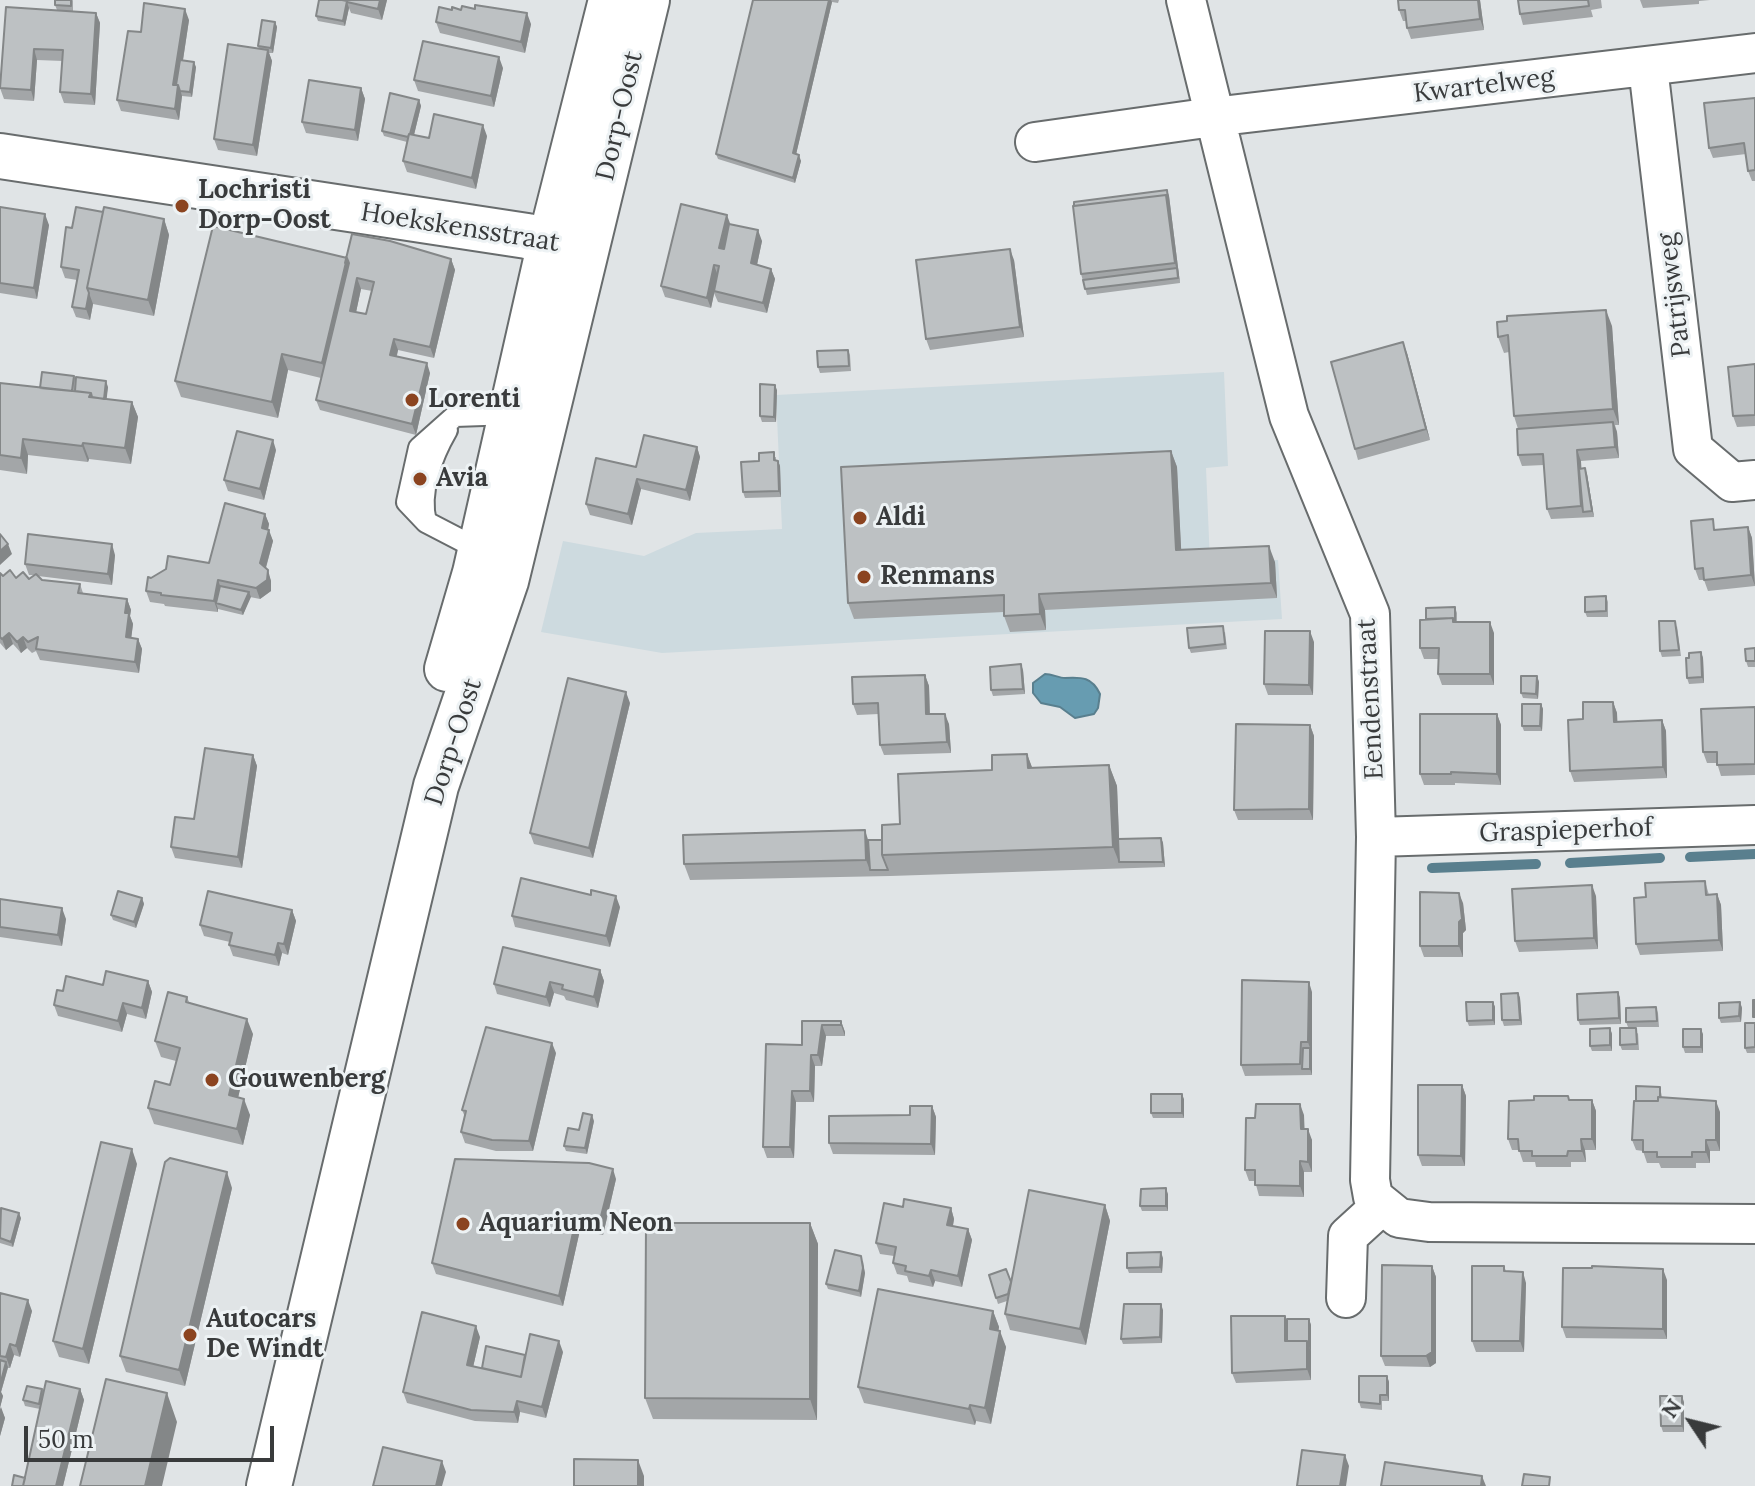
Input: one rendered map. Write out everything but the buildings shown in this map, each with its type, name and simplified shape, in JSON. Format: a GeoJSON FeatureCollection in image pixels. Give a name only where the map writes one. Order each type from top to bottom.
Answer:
{"type":"FeatureCollection","features":[{"type":"Feature","properties":{"kind":"main road","name":"Dorp-Oost"},"geometry":{"type":"LineString","coordinates":[[269,1486],[487,568],[569,246],[611,0]]}},
{"type":"Feature","properties":{"kind":"main road","name":"Dorp-Oost"},"geometry":{"type":"LineString","coordinates":[[242,1486],[410,792],[487,568],[512,414],[647,0]]}},
{"type":"Feature","properties":{"kind":"main road","name":"Hoekskensstraat"},"geometry":{"type":"LineString","coordinates":[[0,156],[569,246]]}},
{"type":"Feature","properties":{"kind":"street","name":"Eendenstraat"},"geometry":{"type":"LineString","coordinates":[[1186,0],[1289,416],[1370,614],[1376,837],[1370,1180],[1373,1197],[1382,1205]]}},
{"type":"Feature","properties":{"kind":"street","name":"Kwartelweg"},"geometry":{"type":"LineString","coordinates":[[1213,117],[1755,53]]}},
{"type":"Feature","properties":{"kind":"street","name":"Patrijsweg"},"geometry":{"type":"LineString","coordinates":[[1648,67],[1693,449],[1732,482],[1755,480]]}},
{"type":"Feature","properties":{"kind":"street"},"geometry":{"type":"LineString","coordinates":[[1035,142],[1213,117]]}},
{"type":"Feature","properties":{"kind":"street","name":"Graspieperhof"},"geometry":{"type":"LineString","coordinates":[[1376,837],[1755,825]]}},
{"type":"Feature","properties":{"kind":"street"},"geometry":{"type":"LineString","coordinates":[[1346,1298],[1348,1236],[1382,1205],[1399,1218],[1429,1222],[1755,1224]]}},
{"type":"Feature","properties":{"kind":"lane"},"geometry":{"type":"LineString","coordinates":[[487,568],[426,522],[407,502],[419,448],[455,416],[512,414]]}},
{"type":"Feature","properties":{"kind":"shaded area"},"geometry":{"type":"Polygon","coordinates":[[[1224,372],[1228,466],[1206,468],[1210,562],[1278,560],[1282,619],[662,653],[541,632],[563,541],[644,556],[696,533],[782,529],[776,395],[1224,372]]]}},
{"type":"Feature","properties":{"kind":"water"},"geometry":{"type":"Polygon","coordinates":[[[1045,674],[1090,681],[1100,694],[1094,714],[1075,718],[1060,707],[1041,703],[1033,693],[1033,683],[1045,674]]]}},
{"type":"Feature","properties":{"kind":"waterway"},"geometry":{"type":"LineString","coordinates":[[1690,857],[1755,854]]}},
{"type":"Feature","properties":{"kind":"waterway"},"geometry":{"type":"LineString","coordinates":[[1570,863],[1660,858]]}},
{"type":"Feature","properties":{"kind":"waterway"},"geometry":{"type":"LineString","coordinates":[[1432,868],[1536,864]]}},
{"type":"Feature","properties":{"kind":"place","name":"Lochristi Dorp-Oost"},"geometry":{"type":"Point","coordinates":[182,206]}},
{"type":"Feature","properties":{"kind":"place","name":"Lorenti"},"geometry":{"type":"Point","coordinates":[412,400]}},
{"type":"Feature","properties":{"kind":"place","name":"Avia"},"geometry":{"type":"Point","coordinates":[420,479]}},
{"type":"Feature","properties":{"kind":"place","name":"Aldi"},"geometry":{"type":"Point","coordinates":[860,518]}},
{"type":"Feature","properties":{"kind":"place","name":"Renmans"},"geometry":{"type":"Point","coordinates":[864,577]}},
{"type":"Feature","properties":{"kind":"place","name":"Gouwenberg"},"geometry":{"type":"Point","coordinates":[212,1080]}},
{"type":"Feature","properties":{"kind":"place","name":"Aquarium Neon"},"geometry":{"type":"Point","coordinates":[463,1224]}},
{"type":"Feature","properties":{"kind":"place","name":"Autocars De Windt"},"geometry":{"type":"Point","coordinates":[190,1335]}}]}
